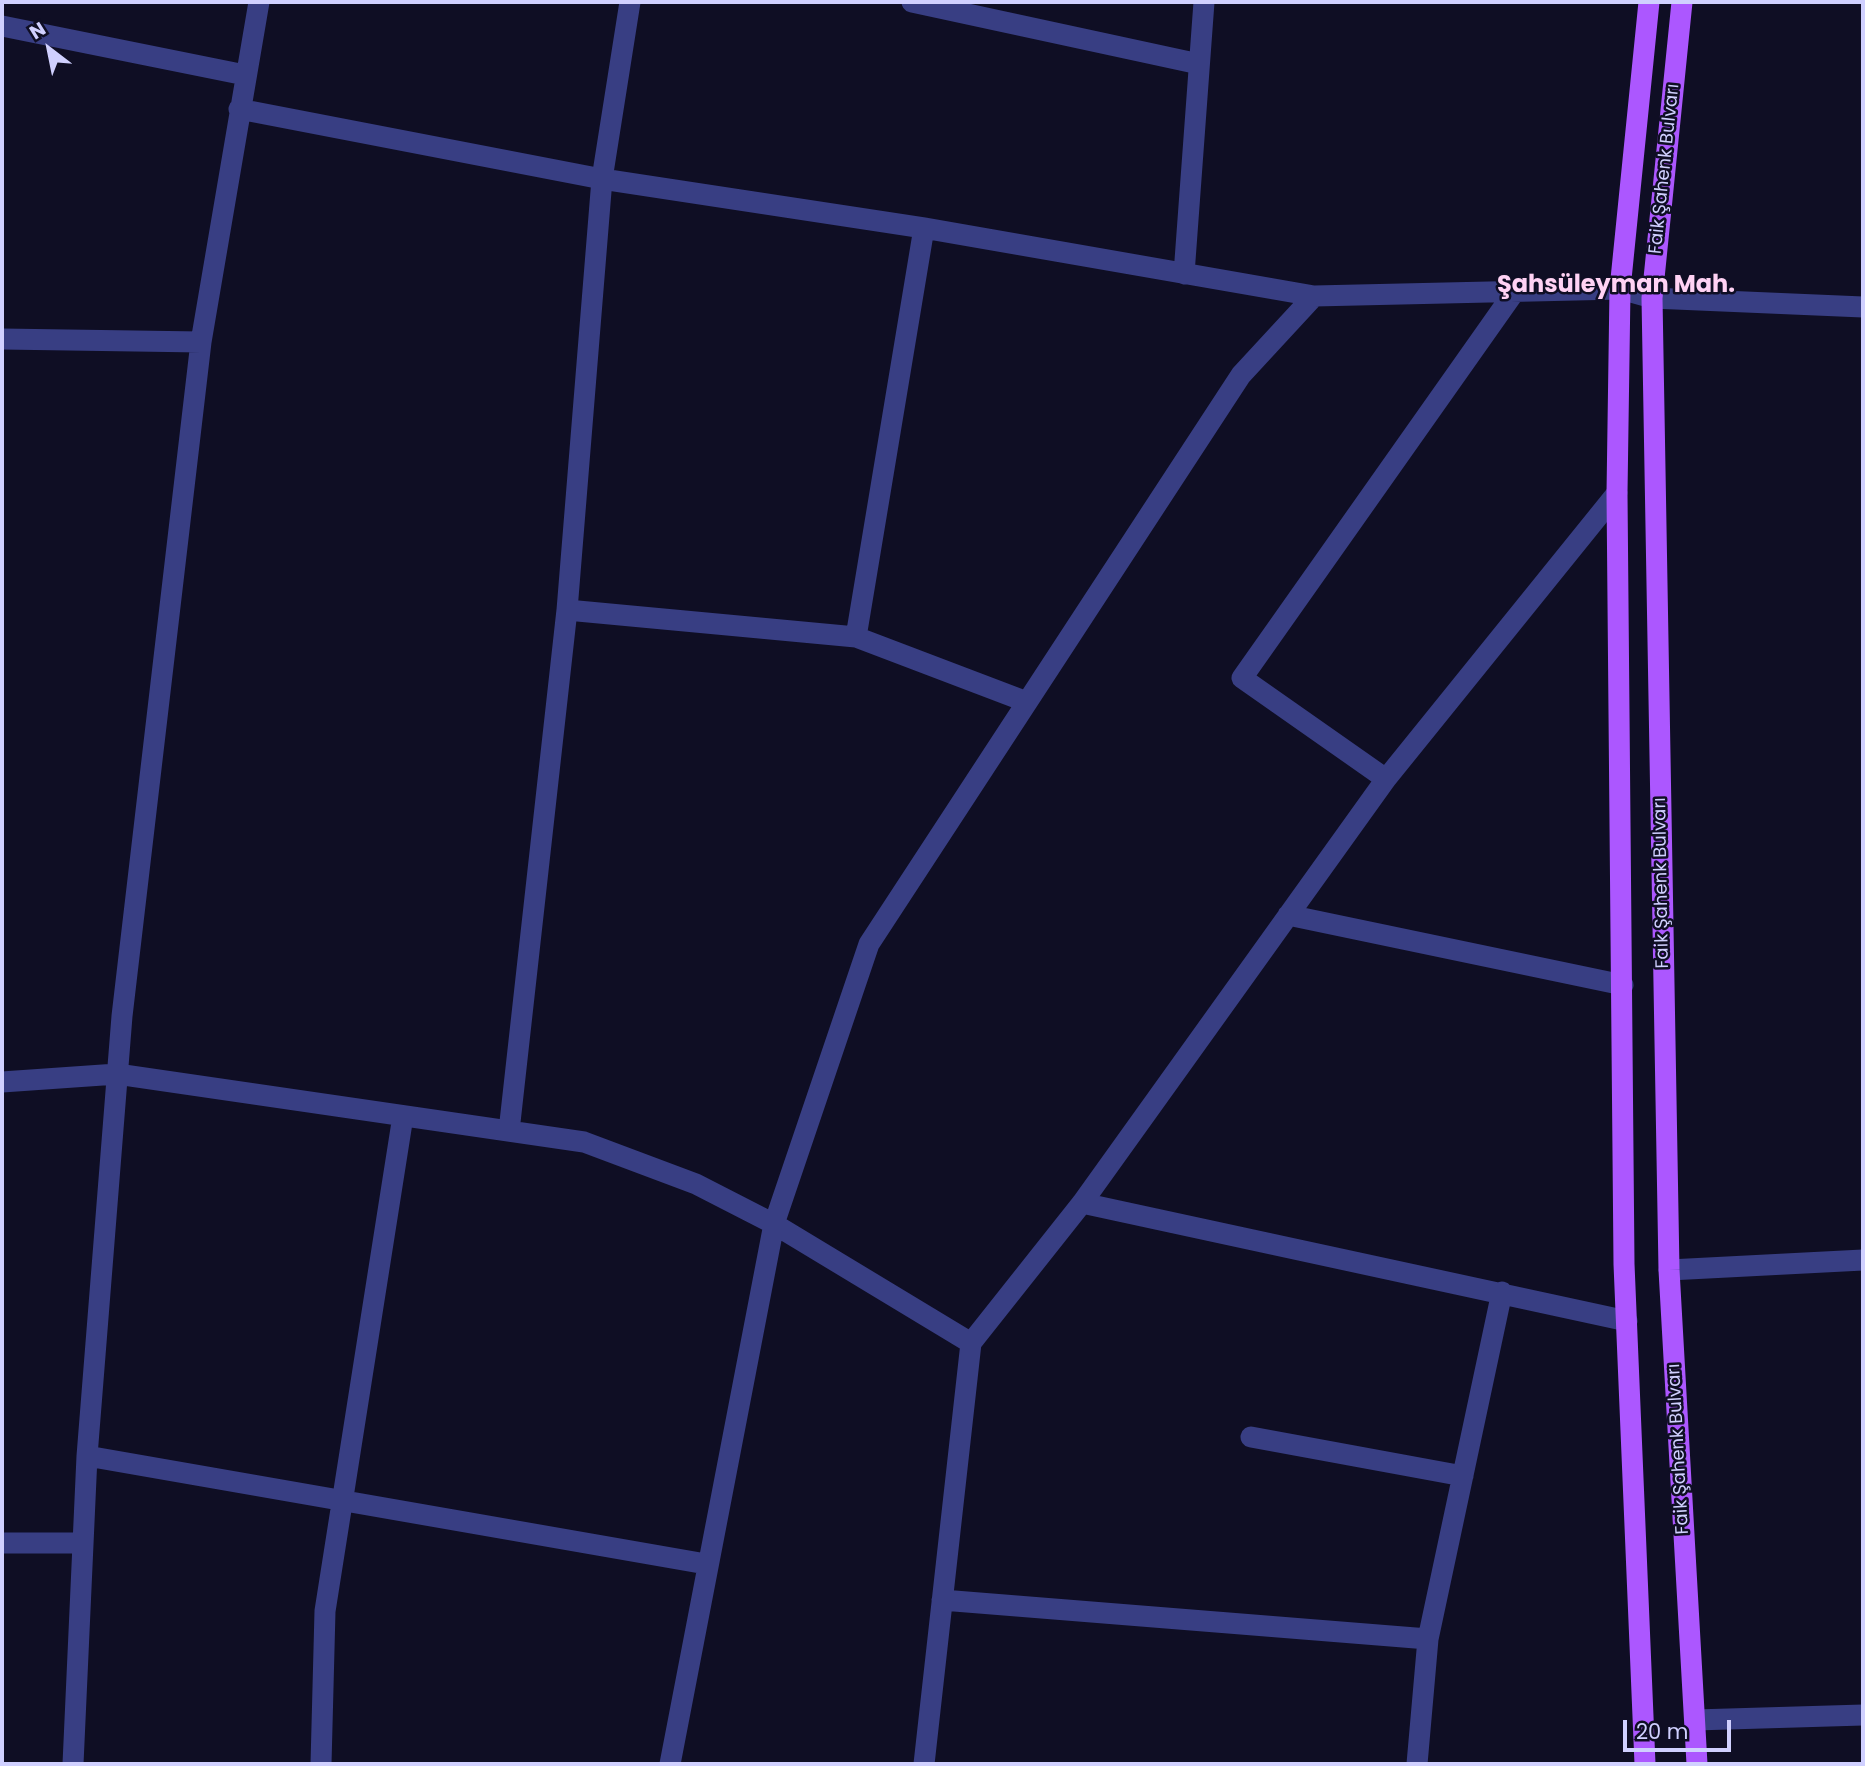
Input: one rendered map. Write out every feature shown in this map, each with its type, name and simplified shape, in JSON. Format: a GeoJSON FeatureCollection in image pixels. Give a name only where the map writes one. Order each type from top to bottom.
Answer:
{"type":"FeatureCollection","features":[{"type":"Feature","properties":{"kind":"main road","name":"Faik Şahenk Bulvarı"},"geometry":{"type":"LineString","coordinates":[[1645,1764],[1627,1321],[1617,493],[1620,289],[1649,2]]}},
{"type":"Feature","properties":{"kind":"main road","name":"Faik Şahenk Bulvarı"},"geometry":{"type":"LineString","coordinates":[[1682,2],[1652,298],[1669,1270],[1697,1764]]}},
{"type":"Feature","properties":{"kind":"street"},"geometry":{"type":"LineString","coordinates":[[73,1764],[87,1456],[117,1074],[201,342],[259,2]]}},
{"type":"Feature","properties":{"kind":"street"},"geometry":{"type":"LineString","coordinates":[[509,1131],[567,610],[602,179],[630,2]]}},
{"type":"Feature","properties":{"kind":"street"},"geometry":{"type":"LineString","coordinates":[[912,2],[1199,64]]}},
{"type":"Feature","properties":{"kind":"street"},"geometry":{"type":"LineString","coordinates":[[1184,274],[1204,2]]}},
{"type":"Feature","properties":{"kind":"street"},"geometry":{"type":"LineString","coordinates":[[2,26],[245,75]]}},
{"type":"Feature","properties":{"kind":"street"},"geometry":{"type":"LineString","coordinates":[[239,109],[602,179],[924,228],[1314,296],[1620,289],[1652,298],[1863,307]]}},
{"type":"Feature","properties":{"kind":"street"},"geometry":{"type":"LineString","coordinates":[[856,637],[924,228]]}},
{"type":"Feature","properties":{"kind":"street"},"geometry":{"type":"LineString","coordinates":[[1385,779],[1242,678],[1515,291]]}},
{"type":"Feature","properties":{"kind":"street"},"geometry":{"type":"LineString","coordinates":[[670,1764],[706,1564],[774,1224],[869,944],[1241,375],[1314,296]]}},
{"type":"Feature","properties":{"kind":"street"},"geometry":{"type":"LineString","coordinates":[[2,339],[201,342]]}},
{"type":"Feature","properties":{"kind":"street"},"geometry":{"type":"LineString","coordinates":[[924,1764],[971,1343],[1082,1203],[1385,779],[1617,493]]}},
{"type":"Feature","properties":{"kind":"street"},"geometry":{"type":"LineString","coordinates":[[567,610],[856,637],[1027,702]]}},
{"type":"Feature","properties":{"kind":"street"},"geometry":{"type":"LineString","coordinates":[[1288,915],[1623,985]]}},
{"type":"Feature","properties":{"kind":"street"},"geometry":{"type":"LineString","coordinates":[[2,1082],[117,1074],[584,1142],[696,1184],[774,1224],[971,1343]]}},
{"type":"Feature","properties":{"kind":"street"},"geometry":{"type":"LineString","coordinates":[[321,1764],[325,1611],[403,1116]]}},
{"type":"Feature","properties":{"kind":"street"},"geometry":{"type":"LineString","coordinates":[[1082,1203],[1627,1321]]}},
{"type":"Feature","properties":{"kind":"street"},"geometry":{"type":"LineString","coordinates":[[1669,1270],[1863,1260]]}},
{"type":"Feature","properties":{"kind":"street"},"geometry":{"type":"LineString","coordinates":[[1417,1764],[1428,1639],[1502,1292]]}},
{"type":"Feature","properties":{"kind":"street"},"geometry":{"type":"LineString","coordinates":[[1251,1437],[1463,1476]]}},
{"type":"Feature","properties":{"kind":"street"},"geometry":{"type":"LineString","coordinates":[[87,1456],[706,1564]]}},
{"type":"Feature","properties":{"kind":"street"},"geometry":{"type":"LineString","coordinates":[[2,1542],[83,1543]]}},
{"type":"Feature","properties":{"kind":"street"},"geometry":{"type":"LineString","coordinates":[[942,1600],[1428,1639]]}},
{"type":"Feature","properties":{"kind":"street"},"geometry":{"type":"LineString","coordinates":[[1695,1720],[1863,1715]]}},
{"type":"Feature","properties":{"kind":"district","name":"Şahsüleyman Mah."},"geometry":{"type":"Point","coordinates":[1616,286]}}]}
